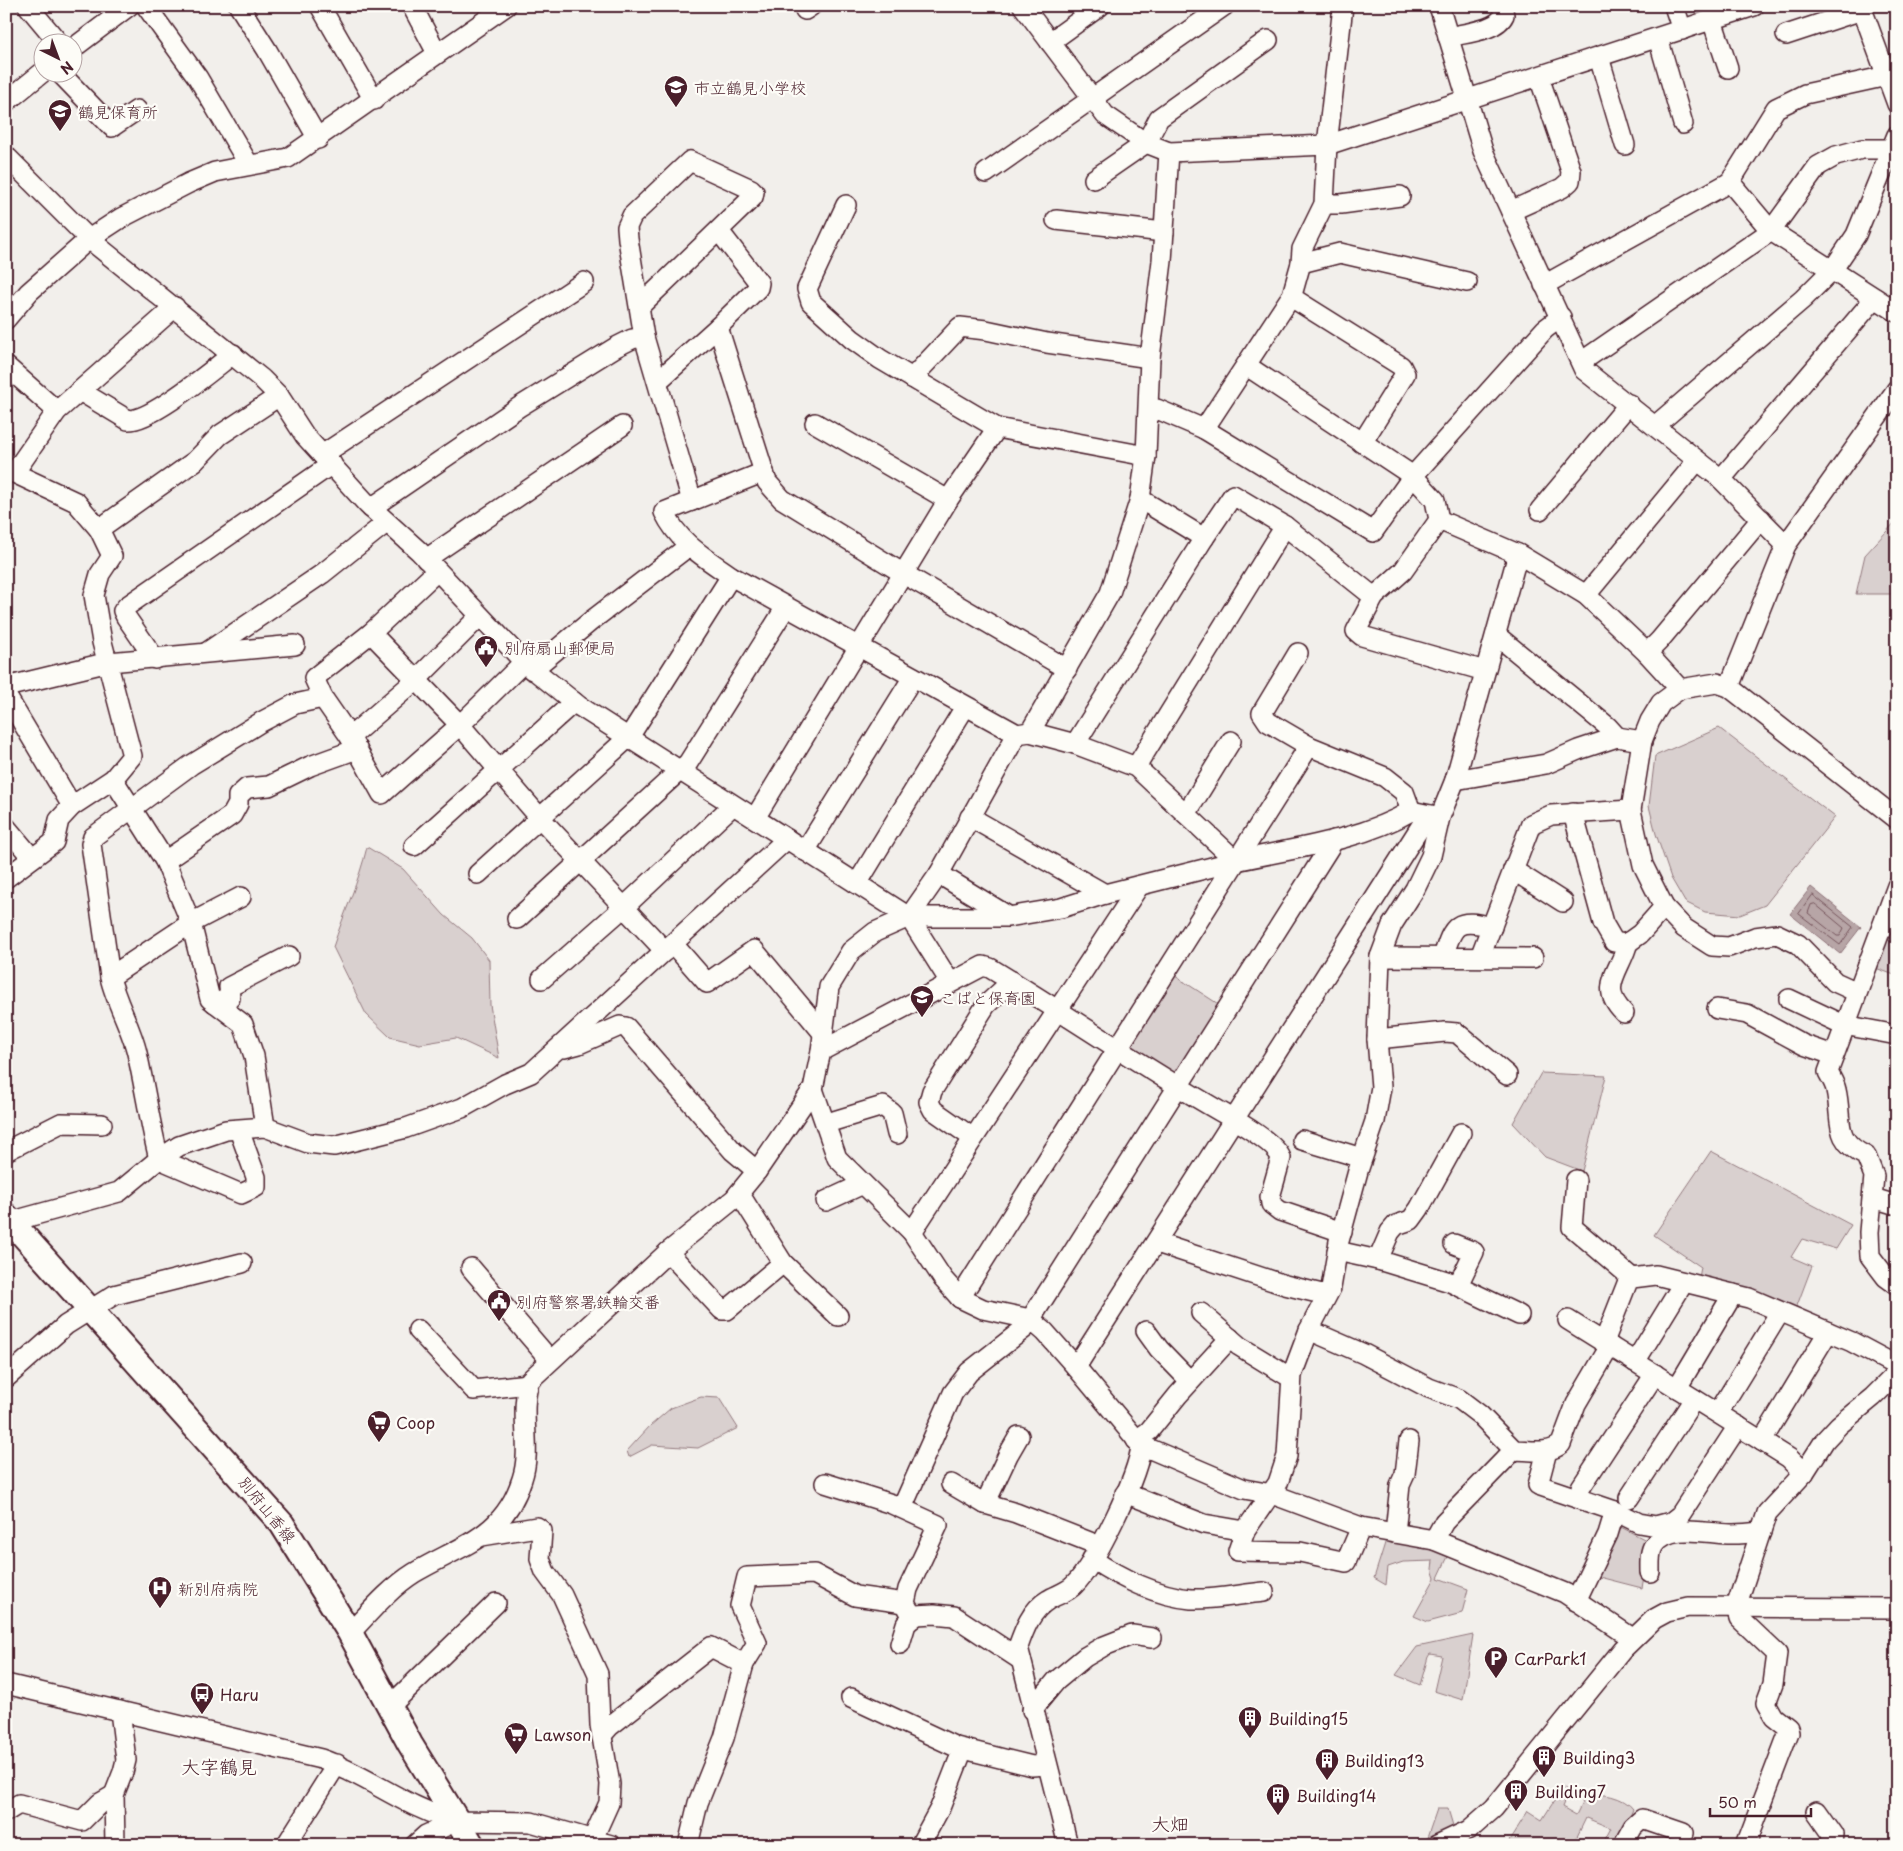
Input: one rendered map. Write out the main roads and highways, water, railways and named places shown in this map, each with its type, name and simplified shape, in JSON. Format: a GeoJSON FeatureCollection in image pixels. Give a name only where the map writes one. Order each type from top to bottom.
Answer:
{"type":"FeatureCollection","features":[{"type":"Feature","properties":{"kind":"main road","name":"別府山香線"},"geometry":{"type":"LineString","coordinates":[[8,1220],[282,1524],[350,1633],[410,1744],[472,1845]]}},
{"type":"Feature","properties":{"kind":"water"},"geometry":{"type":"Polygon","coordinates":[[[1811,887],[1861,927],[1840,954],[1790,914],[1811,887]]]}},
{"type":"Feature","properties":{"kind":"place","name":"市立鶴見小学校"},"geometry":{"type":"Point","coordinates":[676,108]}},
{"type":"Feature","properties":{"kind":"place","name":"鶴見保育所"},"geometry":{"type":"Point","coordinates":[60,132]}},
{"type":"Feature","properties":{"kind":"place","name":"別府扇山郵便局"},"geometry":{"type":"Point","coordinates":[486,668]}},
{"type":"Feature","properties":{"kind":"place","name":"こばと保育園"},"geometry":{"type":"Point","coordinates":[922,1018]}},
{"type":"Feature","properties":{"kind":"place","name":"別府警察署鉄輪交番"},"geometry":{"type":"Point","coordinates":[499,1322]}},
{"type":"Feature","properties":{"kind":"place","name":"Coop"},"geometry":{"type":"Point","coordinates":[379,1443]}},
{"type":"Feature","properties":{"kind":"place","name":"新別府病院"},"geometry":{"type":"Point","coordinates":[160,1609]}},
{"type":"Feature","properties":{"kind":"place","name":"CarPark1"},"geometry":{"type":"Point","coordinates":[1496,1679]}},
{"type":"Feature","properties":{"kind":"place","name":"Haru"},"geometry":{"type":"Point","coordinates":[202,1715]}},
{"type":"Feature","properties":{"kind":"place","name":"Building15"},"geometry":{"type":"Point","coordinates":[1250,1739]}},
{"type":"Feature","properties":{"kind":"place","name":"Lawson"},"geometry":{"type":"Point","coordinates":[516,1755]}},
{"type":"Feature","properties":{"kind":"place","name":"Building3"},"geometry":{"type":"Point","coordinates":[1544,1778]}},
{"type":"Feature","properties":{"kind":"place","name":"Building13"},"geometry":{"type":"Point","coordinates":[1327,1781]}},
{"type":"Feature","properties":{"kind":"place","name":"Building7"},"geometry":{"type":"Point","coordinates":[1516,1812]}},
{"type":"Feature","properties":{"kind":"place","name":"Building14"},"geometry":{"type":"Point","coordinates":[1278,1816]}},
{"type":"Feature","properties":{"kind":"district","name":"大字鶴見"},"geometry":{"type":"Point","coordinates":[219,1766]}},
{"type":"Feature","properties":{"kind":"district","name":"大畑"},"geometry":{"type":"Point","coordinates":[1170,1823]}}]}
